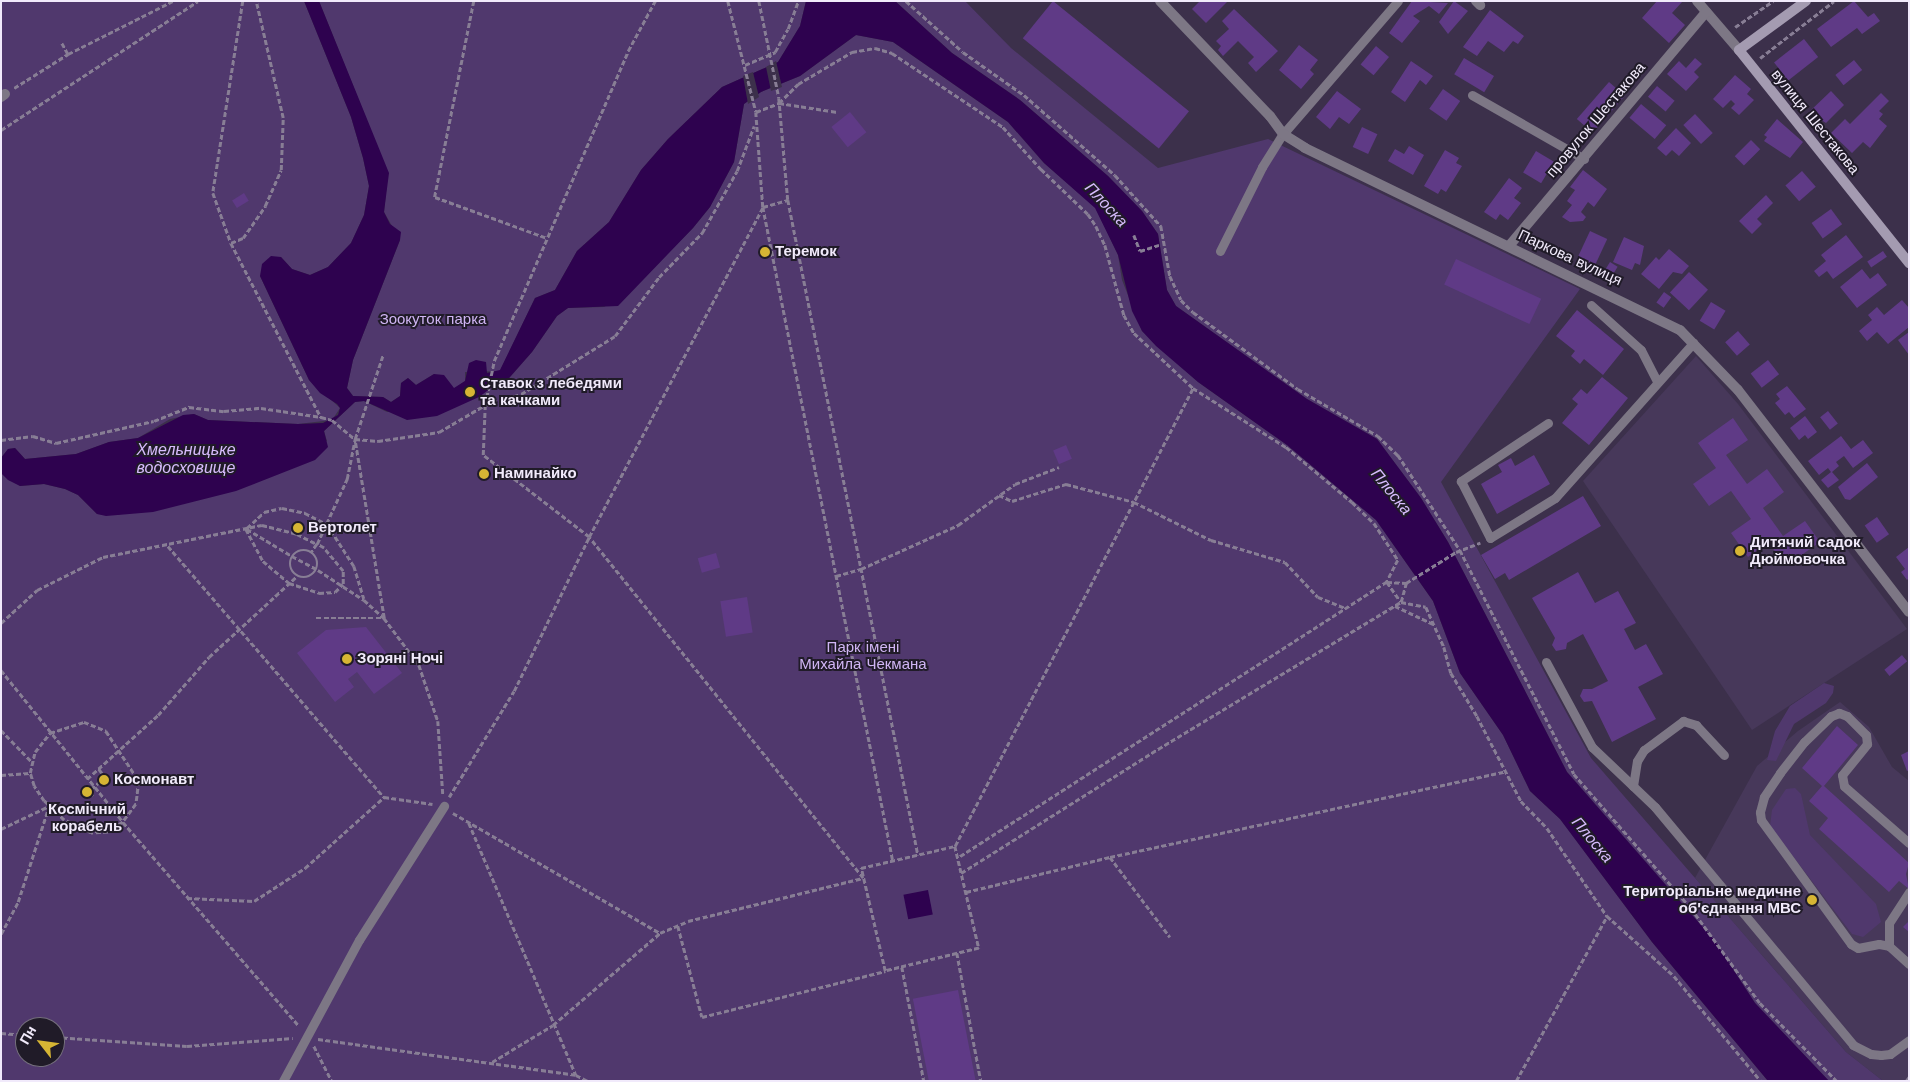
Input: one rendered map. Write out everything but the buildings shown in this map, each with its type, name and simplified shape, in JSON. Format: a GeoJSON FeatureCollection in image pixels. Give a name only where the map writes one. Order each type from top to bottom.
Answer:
{"type":"FeatureCollection","features":[{"type":"Feature","properties":{"kind":"street","name":"Паркова вулиця"},"geometry":{"type":"LineString","coordinates":[[1160,1],[1270,116],[1283,134],[1680,330],[1738,390],[1909,612]]}},
{"type":"Feature","properties":{"kind":"street","name":"вулиця Шестакова"},"geometry":{"type":"LineString","coordinates":[[1697,1],[1739,50],[1909,262]]}},
{"type":"Feature","properties":{"kind":"street"},"geometry":{"type":"LineString","coordinates":[[1739,50],[1806,1]]}},
{"type":"Feature","properties":{"kind":"street","name":"провулок Шестакова"},"geometry":{"type":"LineString","coordinates":[[1508,246],[1706,12]]}},
{"type":"Feature","properties":{"kind":"lane"},"geometry":{"type":"LineString","coordinates":[[1220,251],[1262,167],[1283,134],[1398,1]]}},
{"type":"Feature","properties":{"kind":"lane"},"geometry":{"type":"LineString","coordinates":[[1472,95],[1584,158]]}},
{"type":"Feature","properties":{"kind":"lane"},"geometry":{"type":"LineString","coordinates":[[1591,305],[1641,350],[1657,382]]}},
{"type":"Feature","properties":{"kind":"lane"},"geometry":{"type":"LineString","coordinates":[[1548,423],[1460,481],[1490,538],[1555,498],[1693,343]]}},
{"type":"Feature","properties":{"kind":"lane"},"geometry":{"type":"LineString","coordinates":[[1546,662],[1592,747],[1655,807],[1852,1045],[1871,1054],[1881,1055],[1890,1054],[1909,1040]]}},
{"type":"Feature","properties":{"kind":"lane"},"geometry":{"type":"LineString","coordinates":[[1909,843],[1844,786],[1842,775],[1868,744],[1866,735],[1847,716],[1839,713],[1830,716],[1804,742],[1774,781],[1760,812],[1760,820],[1851,944],[1858,948],[1879,944],[1889,946],[1909,964]]}},
{"type":"Feature","properties":{"kind":"lane"},"geometry":{"type":"LineString","coordinates":[[1633,786],[1637,761],[1644,750],[1683,721],[1696,725],[1724,755]]}},
{"type":"Feature","properties":{"kind":"lane"},"geometry":{"type":"LineString","coordinates":[[284,1081],[359,940],[444,806]]}},
{"type":"Feature","properties":{"kind":"lane"},"geometry":{"type":"LineString","coordinates":[[1889,946],[1890,923],[1909,892]]}},
{"type":"Feature","properties":{"kind":"path"},"geometry":{"type":"LineString","coordinates":[[3,96],[68,54],[173,1]]}},
{"type":"Feature","properties":{"kind":"path"},"geometry":{"type":"LineString","coordinates":[[1,130],[198,1]]}},
{"type":"Feature","properties":{"kind":"path"},"geometry":{"type":"LineString","coordinates":[[243,1],[213,193],[231,243],[321,418]]}},
{"type":"Feature","properties":{"kind":"path"},"geometry":{"type":"LineString","coordinates":[[231,243],[243,238],[265,206],[281,170],[283,118],[256,1]]}},
{"type":"Feature","properties":{"kind":"path"},"geometry":{"type":"LineString","coordinates":[[474,1],[435,197],[547,238]]}},
{"type":"Feature","properties":{"kind":"path"},"geometry":{"type":"LineString","coordinates":[[655,1],[628,50],[494,362],[485,405],[483,455],[589,537],[863,878]]}},
{"type":"Feature","properties":{"kind":"path"},"geometry":{"type":"LineString","coordinates":[[728,1],[746,65],[756,112],[763,207],[893,861]]}},
{"type":"Feature","properties":{"kind":"path"},"geometry":{"type":"LineString","coordinates":[[759,1],[779,98],[788,200],[918,855]]}},
{"type":"Feature","properties":{"kind":"path"},"geometry":{"type":"LineString","coordinates":[[746,65],[770,56],[788,29],[798,1]]}},
{"type":"Feature","properties":{"kind":"path"},"geometry":{"type":"LineString","coordinates":[[906,1],[963,52],[1024,95],[1115,175],[1161,226],[1170,276],[1181,300],[1284,379],[1378,436],[1398,455],[1458,551],[1574,774],[1691,908],[1760,1003],[1837,1081]]}},
{"type":"Feature","properties":{"kind":"path"},"geometry":{"type":"LineString","coordinates":[[1726,34],[1773,1]]}},
{"type":"Feature","properties":{"kind":"path"},"geometry":{"type":"LineString","coordinates":[[1750,65],[1834,1]]}},
{"type":"Feature","properties":{"kind":"path"},"geometry":{"type":"LineString","coordinates":[[62,43],[68,54]]}},
{"type":"Feature","properties":{"kind":"path"},"geometry":{"type":"LineString","coordinates":[[756,112],[779,103],[798,84],[852,52],[875,48],[892,53],[1003,127],[1088,214],[1105,245],[1124,315],[1134,333],[1193,388],[1286,447],[1374,523],[1398,560],[1386,582],[958,858]]}},
{"type":"Feature","properties":{"kind":"path"},"geometry":{"type":"LineString","coordinates":[[779,103],[837,112]]}},
{"type":"Feature","properties":{"kind":"path"},"geometry":{"type":"LineString","coordinates":[[1,440],[33,436],[56,443],[146,423],[189,407],[224,410],[261,408],[332,420],[355,439],[378,441],[439,432],[485,405],[521,394],[615,336],[659,277],[702,232],[736,171],[754,126]]}},
{"type":"Feature","properties":{"kind":"path"},"geometry":{"type":"LineString","coordinates":[[444,806],[514,691],[589,537],[763,207],[788,200]]}},
{"type":"Feature","properties":{"kind":"path"},"geometry":{"type":"LineString","coordinates":[[1134,236],[1140,251],[1159,245]]}},
{"type":"Feature","properties":{"kind":"path"},"geometry":{"type":"LineString","coordinates":[[311,553],[327,524],[347,479],[355,439],[383,354]]}},
{"type":"Feature","properties":{"kind":"path"},"geometry":{"type":"LineString","coordinates":[[678,926],[702,1017],[979,948],[955,846],[1193,388]]}},
{"type":"Feature","properties":{"kind":"path"},"geometry":{"type":"LineString","coordinates":[[355,439],[384,618]]}},
{"type":"Feature","properties":{"kind":"path"},"geometry":{"type":"LineString","coordinates":[[836,576],[861,569],[958,525],[1015,484],[1059,467]]}},
{"type":"Feature","properties":{"kind":"path"},"geometry":{"type":"LineString","coordinates":[[999,495],[1012,500],[1066,484],[1134,502],[1211,540],[1285,562],[1318,597],[1345,608]]}},
{"type":"Feature","properties":{"kind":"path"},"geometry":{"type":"LineString","coordinates":[[246,529],[264,512],[282,508],[305,512],[327,524],[354,566],[364,600]]}},
{"type":"Feature","properties":{"kind":"path"},"geometry":{"type":"LineString","coordinates":[[1,623],[37,590],[103,557],[262,525],[287,530],[317,544],[336,559],[343,571],[343,584],[335,592],[319,593],[289,583],[263,561],[246,529]]}},
{"type":"Feature","properties":{"kind":"path"},"geometry":{"type":"LineString","coordinates":[[246,529],[343,584],[364,600],[384,618],[419,665],[431,695],[438,721],[444,806]]}},
{"type":"Feature","properties":{"kind":"path"},"geometry":{"type":"LineString","coordinates":[[1386,582],[1406,583],[1458,551],[1490,538]]}},
{"type":"Feature","properties":{"kind":"path"},"geometry":{"type":"LineString","coordinates":[[167,545],[384,796],[444,806],[468,822],[660,933]]}},
{"type":"Feature","properties":{"kind":"path"},"geometry":{"type":"LineString","coordinates":[[298,552],[311,553],[320,564],[318,570],[304,579],[297,576],[290,564],[292,556],[298,552]]}},
{"type":"Feature","properties":{"kind":"path"},"geometry":{"type":"LineString","coordinates":[[87,779],[175,698],[209,657],[297,576]]}},
{"type":"Feature","properties":{"kind":"path"},"geometry":{"type":"LineString","coordinates":[[1386,582],[1402,602],[1426,607],[1451,674],[1488,735],[1504,772],[1521,801],[1547,828],[1607,916],[1674,976],[1761,1081]]}},
{"type":"Feature","properties":{"kind":"path"},"geometry":{"type":"LineString","coordinates":[[961,873],[1158,749],[1402,602],[1406,583]]}},
{"type":"Feature","properties":{"kind":"path"},"geometry":{"type":"LineString","coordinates":[[1395,606],[1434,625]]}},
{"type":"Feature","properties":{"kind":"path"},"geometry":{"type":"LineString","coordinates":[[316,618],[384,618]]}},
{"type":"Feature","properties":{"kind":"path"},"geometry":{"type":"LineString","coordinates":[[1,670],[123,822],[309,1037],[332,1081]]}},
{"type":"Feature","properties":{"kind":"path"},"geometry":{"type":"LineString","coordinates":[[84,722],[106,731],[139,781],[136,804],[123,822],[108,832],[91,833],[64,820],[48,806],[34,786],[30,773],[31,761],[50,732],[84,722]]}},
{"type":"Feature","properties":{"kind":"path"},"geometry":{"type":"LineString","coordinates":[[1,730],[31,761]]}},
{"type":"Feature","properties":{"kind":"path"},"geometry":{"type":"LineString","coordinates":[[85,794],[105,777],[99,769]]}},
{"type":"Feature","properties":{"kind":"path"},"geometry":{"type":"LineString","coordinates":[[966,892],[1110,857],[1504,772]]}},
{"type":"Feature","properties":{"kind":"path"},"geometry":{"type":"LineString","coordinates":[[1,775],[30,773]]}},
{"type":"Feature","properties":{"kind":"path"},"geometry":{"type":"LineString","coordinates":[[85,787],[93,796]]}},
{"type":"Feature","properties":{"kind":"path"},"geometry":{"type":"LineString","coordinates":[[187,898],[254,901],[305,868],[384,796]]}},
{"type":"Feature","properties":{"kind":"path"},"geometry":{"type":"LineString","coordinates":[[1,829],[48,806]]}},
{"type":"Feature","properties":{"kind":"path"},"geometry":{"type":"LineString","coordinates":[[1,934],[18,902],[48,806]]}},
{"type":"Feature","properties":{"kind":"path"},"geometry":{"type":"LineString","coordinates":[[468,822],[553,1025],[576,1075]]}},
{"type":"Feature","properties":{"kind":"path"},"geometry":{"type":"LineString","coordinates":[[885,971],[861,868],[955,846]]}},
{"type":"Feature","properties":{"kind":"path"},"geometry":{"type":"LineString","coordinates":[[1110,857],[1170,937]]}},
{"type":"Feature","properties":{"kind":"path"},"geometry":{"type":"LineString","coordinates":[[492,1062],[553,1025],[660,933],[678,926],[863,878]]}},
{"type":"Feature","properties":{"kind":"path"},"geometry":{"type":"LineString","coordinates":[[1516,1081],[1607,916]]}},
{"type":"Feature","properties":{"kind":"path"},"geometry":{"type":"LineString","coordinates":[[957,954],[982,1081]]}},
{"type":"Feature","properties":{"kind":"path"},"geometry":{"type":"LineString","coordinates":[[902,966],[924,1081]]}},
{"type":"Feature","properties":{"kind":"path"},"geometry":{"type":"LineString","coordinates":[[1,1033],[15,1034]]}},
{"type":"Feature","properties":{"kind":"path"},"geometry":{"type":"LineString","coordinates":[[65,1038],[187,1046],[309,1037],[576,1075],[588,1081]]}},
{"type":"Feature","properties":{"kind":"path"},"geometry":{"type":"LineString","coordinates":[[1906,1081],[1909,1077]]}},
{"type":"Feature","properties":{"kind":"shaded area","name":"Дитячий садок Дюймовочка"},"geometry":{"type":"Polygon","coordinates":[[[1696,356],[1738,404],[1907,629],[1752,730],[1583,481],[1696,356]]]}},
{"type":"Feature","properties":{"kind":"shaded area","name":"Територіальне медичне об'єднання МВС"},"geometry":{"type":"Polygon","coordinates":[[[1840,702],[1869,727],[1892,767],[1909,781],[1909,1077],[1906,1081],[1883,1081],[1846,1052],[1695,878],[1757,766],[1798,731],[1840,702]]]}},
{"type":"Feature","properties":{"kind":"green space"},"geometry":{"type":"Polygon","coordinates":[[[1,1],[304,1],[351,117],[369,186],[364,215],[351,243],[328,267],[310,275],[292,269],[281,257],[260,276],[309,380],[340,408],[332,420],[298,424],[208,420],[194,414],[170,419],[138,438],[109,442],[76,454],[25,459],[15,448],[8,449],[1,458],[1,1]]]}},
{"type":"Feature","properties":{"kind":"green space","name":"Зоокуток парка"},"geometry":{"type":"Polygon","coordinates":[[[319,1],[806,1],[800,26],[778,62],[722,87],[668,139],[641,170],[609,222],[577,251],[555,290],[535,298],[500,371],[465,372],[465,381],[454,389],[434,374],[416,385],[408,378],[401,383],[400,396],[391,402],[383,397],[353,396],[347,388],[353,360],[400,240],[384,212],[388,173],[319,1]]]}},
{"type":"Feature","properties":{"kind":"green space"},"geometry":{"type":"Polygon","coordinates":[[[895,1],[965,1],[1011,48],[1158,168],[1268,139],[1580,289],[1441,482],[1591,758],[1846,1052],[1883,1081],[1829,1081],[1755,1003],[1714,940],[1567,772],[1448,542],[1421,498],[1377,439],[1307,399],[1176,306],[1167,290],[1158,234],[1142,211],[1108,176],[1020,100],[952,53],[895,1]]]}},
{"type":"Feature","properties":{"kind":"green space","name":"Парк імені Михайла Чекмана"},"geometry":{"type":"Polygon","coordinates":[[[856,35],[893,42],[1008,122],[1044,163],[1096,208],[1118,255],[1122,280],[1142,331],[1198,382],[1287,445],[1376,520],[1433,601],[1460,673],[1503,735],[1530,791],[1560,819],[1652,942],[1768,1081],[1,1081],[1,473],[20,486],[44,484],[65,489],[78,495],[97,514],[118,515],[327,441],[324,431],[355,402],[364,401],[387,412],[469,400],[491,388],[502,386],[532,352],[557,316],[568,308],[604,307],[630,292],[693,228],[710,207],[734,162],[744,104],[761,92],[800,76],[856,35]]]}},
{"type":"Feature","properties":{"kind":"green space"},"geometry":{"type":"Polygon","coordinates":[[[1824,683],[1834,686],[1833,693],[1826,703],[1794,724],[1776,761],[1767,760],[1775,731],[1790,706],[1824,683]]]}},
{"type":"Feature","properties":{"kind":"green space"},"geometry":{"type":"Polygon","coordinates":[[[1795,788],[1801,794],[1810,835],[1876,904],[1881,922],[1863,937],[1852,934],[1770,826],[1772,810],[1786,789],[1795,788]]]}},
{"type":"Feature","properties":{"kind":"water","name":"Хмельницьке водосховище"},"geometry":{"type":"Polygon","coordinates":[[[304,1],[319,1],[389,173],[384,212],[390,224],[401,232],[400,240],[353,360],[347,388],[353,396],[383,397],[391,402],[400,396],[401,383],[408,378],[416,385],[434,374],[444,375],[454,388],[465,381],[469,363],[476,360],[486,362],[487,373],[500,370],[535,298],[555,290],[577,251],[609,222],[641,170],[668,139],[722,87],[778,62],[800,26],[806,1],[895,1],[952,53],[1020,100],[1108,176],[1142,211],[1158,234],[1167,290],[1176,306],[1307,399],[1377,439],[1421,498],[1448,542],[1567,772],[1714,940],[1755,1003],[1829,1081],[1768,1081],[1652,942],[1560,819],[1530,791],[1503,735],[1460,673],[1433,601],[1376,520],[1287,445],[1198,382],[1156,346],[1142,331],[1132,311],[1118,255],[1095,208],[1044,163],[1008,122],[893,42],[856,35],[800,76],[761,92],[744,104],[734,162],[710,207],[693,228],[618,306],[568,308],[557,316],[532,352],[502,386],[491,388],[479,397],[437,416],[407,420],[364,401],[355,402],[324,431],[328,447],[315,460],[236,491],[153,512],[106,516],[97,514],[78,495],[65,489],[44,484],[20,486],[8,480],[1,473],[1,458],[8,449],[15,448],[25,459],[76,454],[109,442],[138,438],[183,415],[194,414],[208,420],[298,424],[323,423],[338,415],[340,408],[337,404],[320,393],[309,380],[260,276],[262,264],[271,256],[281,257],[292,269],[310,275],[328,267],[351,243],[364,215],[369,186],[351,117],[304,1]]]}},
{"type":"Feature","properties":{"kind":"water"},"geometry":{"type":"Polygon","coordinates":[[[928,890],[933,915],[908,919],[903,895],[928,890]]]}},
{"type":"Feature","properties":{"kind":"pier"},"geometry":{"type":"Polygon","coordinates":[[[776,61],[782,87],[771,91],[766,67],[776,61]]]}},
{"type":"Feature","properties":{"kind":"pier"},"geometry":{"type":"Polygon","coordinates":[[[753,72],[759,97],[748,104],[743,76],[753,72]]]}},
{"type":"Feature","properties":{"kind":"place","name":"Теремок"},"geometry":{"type":"Point","coordinates":[765,252]}},
{"type":"Feature","properties":{"kind":"place","name":"Ставок з лебедями та качками"},"geometry":{"type":"Point","coordinates":[470,392]}},
{"type":"Feature","properties":{"kind":"place","name":"Наминайко"},"geometry":{"type":"Point","coordinates":[484,474]}},
{"type":"Feature","properties":{"kind":"place","name":"Вертолет"},"geometry":{"type":"Point","coordinates":[298,528]}},
{"type":"Feature","properties":{"kind":"place","name":"Дитячий садок Дюймовочка"},"geometry":{"type":"Point","coordinates":[1740,551]}},
{"type":"Feature","properties":{"kind":"place","name":"Зоряні Ночі"},"geometry":{"type":"Point","coordinates":[347,659]}},
{"type":"Feature","properties":{"kind":"place","name":"Космонавт"},"geometry":{"type":"Point","coordinates":[104,780]}},
{"type":"Feature","properties":{"kind":"place","name":"Космічний корабель"},"geometry":{"type":"Point","coordinates":[87,792]}},
{"type":"Feature","properties":{"kind":"place","name":"Територіальне медичне об'єднання МВС"},"geometry":{"type":"Point","coordinates":[1812,900]}},
{"type":"Feature","properties":{"kind":"water label","name":"Плоска"},"geometry":{"type":"Point","coordinates":[1106,205]}},
{"type":"Feature","properties":{"kind":"water label","name":"Плоска"},"geometry":{"type":"Point","coordinates":[1391,492]}},
{"type":"Feature","properties":{"kind":"water label","name":"Плоска"},"geometry":{"type":"Point","coordinates":[1592,840]}}]}
